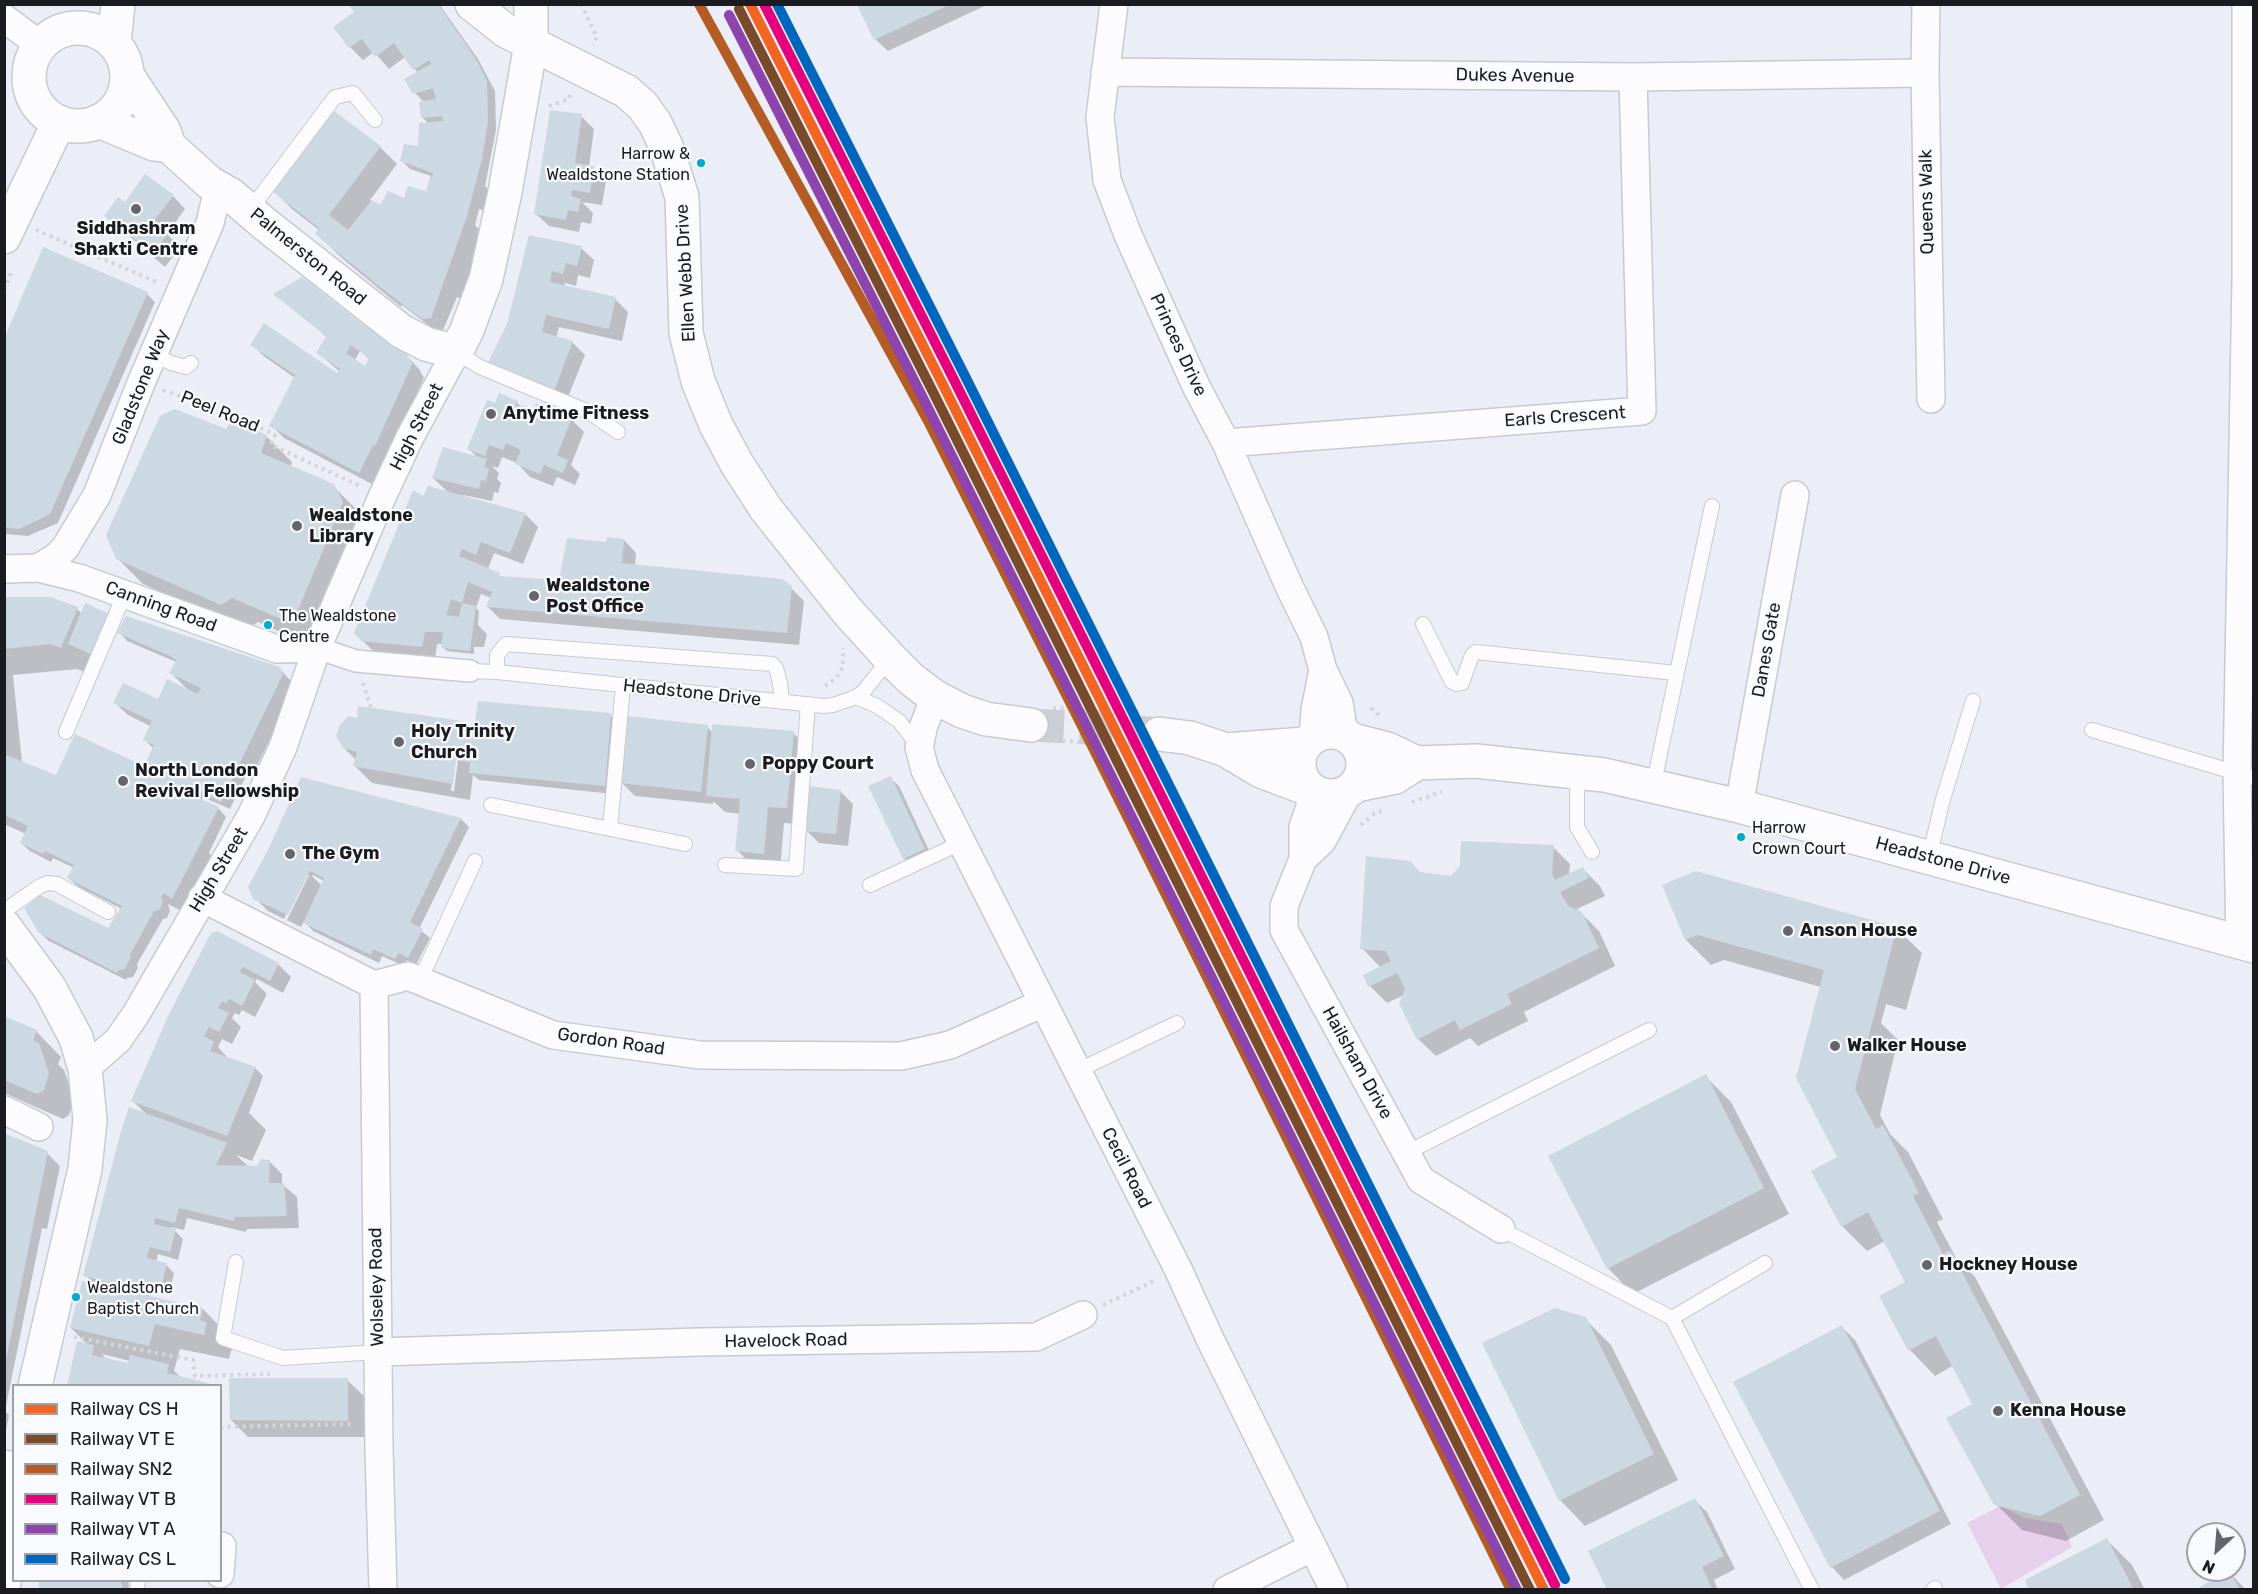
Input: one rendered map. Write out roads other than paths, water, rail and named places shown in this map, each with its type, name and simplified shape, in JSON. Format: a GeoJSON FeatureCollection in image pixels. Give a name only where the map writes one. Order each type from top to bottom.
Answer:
{"type":"FeatureCollection","features":[{"type":"Feature","properties":{"kind":"street"},"geometry":{"type":"LineString","coordinates":[[114,43],[118,4]]}},
{"type":"Feature","properties":{"kind":"street","name":"Ellen Webb Drive"},"geometry":{"type":"LineString","coordinates":[[472,4],[507,31],[626,91],[642,105],[655,123],[666,146],[682,197],[686,333],[698,381],[716,425],[737,464],[766,509],[848,612],[890,658]]}},
{"type":"Feature","properties":{"kind":"street","name":"High Street"},"geometry":{"type":"LineString","coordinates":[[85,1069],[118,1040],[136,1014],[251,816],[283,747],[317,648],[382,497],[410,437],[467,330],[486,279],[512,159],[531,44],[531,4]]}},
{"type":"Feature","properties":{"kind":"street","name":"Princes Drive"},"geometry":{"type":"LineString","coordinates":[[1114,4],[1100,117],[1107,180],[1128,236],[1186,365],[1226,443],[1314,637],[1323,670],[1339,703],[1328,739]]}},
{"type":"Feature","properties":{"kind":"street","name":"Queens Walk"},"geometry":{"type":"LineString","coordinates":[[1926,4],[1924,73],[1931,399]]}},
{"type":"Feature","properties":{"kind":"street"},"geometry":{"type":"LineString","coordinates":[[2246,4],[2250,280],[2245,776],[2246,944]]}},
{"type":"Feature","properties":{"kind":"street"},"geometry":{"type":"LineString","coordinates":[[4,18],[89,28],[114,43],[122,56],[127,75],[126,90],[119,104],[99,121],[79,126],[59,122],[44,113],[29,88],[28,72],[33,55],[61,26]]}},
{"type":"Feature","properties":{"kind":"street","name":"Dukes Avenue"},"geometry":{"type":"LineString","coordinates":[[1105,72],[1633,77],[1924,73]]}},
{"type":"Feature","properties":{"kind":"street","name":"Palmerston Road"},"geometry":{"type":"LineString","coordinates":[[127,75],[164,131],[169,146]]}},
{"type":"Feature","properties":{"kind":"street","name":"Earls Crescent"},"geometry":{"type":"LineString","coordinates":[[1226,443],[1642,411],[1633,77]]}},
{"type":"Feature","properties":{"kind":"street","name":"Palmerston Road"},"geometry":{"type":"LineString","coordinates":[[99,121],[140,139],[169,146],[218,189],[231,195],[401,331],[426,344],[456,352]]}},
{"type":"Feature","properties":{"kind":"street"},"geometry":{"type":"LineString","coordinates":[[17,232],[59,122]]}},
{"type":"Feature","properties":{"kind":"street","name":"Gladstone Way"},"geometry":{"type":"LineString","coordinates":[[38,568],[56,557],[65,548],[97,495],[153,354],[210,223],[218,189]]}},
{"type":"Feature","properties":{"kind":"street","name":"Danes Gate"},"geometry":{"type":"LineString","coordinates":[[1739,806],[1795,495]]}},
{"type":"Feature","properties":{"kind":"street","name":"Canning Road"},"geometry":{"type":"LineString","coordinates":[[4,569],[38,568],[125,593],[277,649],[317,648]]}},
{"type":"Feature","properties":{"kind":"street","name":"Headstone Drive"},"geometry":{"type":"LineString","coordinates":[[317,648],[356,661],[470,671]]}},
{"type":"Feature","properties":{"kind":"street"},"geometry":{"type":"LineString","coordinates":[[890,658],[935,697],[962,711],[1041,732]]}},
{"type":"Feature","properties":{"kind":"street"},"geometry":{"type":"LineString","coordinates":[[919,747],[924,724],[935,697]]}},
{"type":"Feature","properties":{"kind":"street","name":"Headstone Drive"},"geometry":{"type":"LineString","coordinates":[[1152,741],[1190,738],[1226,750],[1261,771],[1313,791]]}},
{"type":"Feature","properties":{"kind":"street"},"geometry":{"type":"LineString","coordinates":[[1328,739],[1359,748],[1363,765],[1361,776],[1352,788],[1332,797],[1313,791],[1299,774],[1300,754],[1328,739]]}},
{"type":"Feature","properties":{"kind":"street","name":"Headstone Drive"},"geometry":{"type":"LineString","coordinates":[[1226,750],[1328,739],[1387,749],[1417,763],[1476,761],[1604,775],[1739,806],[2246,944]]}},
{"type":"Feature","properties":{"kind":"street","name":"Cecil Road"},"geometry":{"type":"LineString","coordinates":[[919,747],[925,770],[1178,1269],[1215,1350],[1334,1590]]}},
{"type":"Feature","properties":{"kind":"street","name":"Headstone Drive"},"geometry":{"type":"LineString","coordinates":[[1352,788],[1395,777],[1417,763]]}},
{"type":"Feature","properties":{"kind":"street","name":"Hailsham Drive"},"geometry":{"type":"LineString","coordinates":[[1303,859],[1322,841],[1352,788]]}},
{"type":"Feature","properties":{"kind":"street","name":"Hailsham Drive"},"geometry":{"type":"LineString","coordinates":[[1313,791],[1303,827],[1303,859],[1284,906],[1284,930],[1421,1180],[1501,1229]]}},
{"type":"Feature","properties":{"kind":"street"},"geometry":{"type":"LineString","coordinates":[[202,898],[374,985],[408,976]]}},
{"type":"Feature","properties":{"kind":"street"},"geometry":{"type":"LineString","coordinates":[[4,926],[58,1002],[76,1038],[85,1069],[90,1120],[85,1169],[35,1384]]}},
{"type":"Feature","properties":{"kind":"street","name":"Gordon Road"},"geometry":{"type":"LineString","coordinates":[[408,976],[553,1035],[700,1054],[901,1056],[950,1045],[1043,1003]]}},
{"type":"Feature","properties":{"kind":"street","name":"Wolseley Road"},"geometry":{"type":"LineString","coordinates":[[374,985],[382,1590]]}},
{"type":"Feature","properties":{"kind":"street"},"geometry":{"type":"LineString","coordinates":[[4,1110],[39,1127]]}},
{"type":"Feature","properties":{"kind":"street","name":"Havelock Road"},"geometry":{"type":"LineString","coordinates":[[378,1352],[710,1342],[1036,1337],[1083,1315]]}},
{"type":"Feature","properties":{"kind":"street"},"geometry":{"type":"LineString","coordinates":[[4,1583],[12,1516]]}},
{"type":"Feature","properties":{"kind":"street"},"geometry":{"type":"LineString","coordinates":[[1227,1590],[1313,1547]]}},
{"type":"Feature","properties":{"kind":"lane"},"geometry":{"type":"LineString","coordinates":[[250,210],[334,97],[353,93],[375,120]]}},
{"type":"Feature","properties":{"kind":"lane"},"geometry":{"type":"LineString","coordinates":[[456,352],[480,367],[590,412],[618,432]]}},
{"type":"Feature","properties":{"kind":"lane"},"geometry":{"type":"LineString","coordinates":[[153,354],[186,367],[191,363]]}},
{"type":"Feature","properties":{"kind":"lane"},"geometry":{"type":"LineString","coordinates":[[1653,787],[1712,506]]}},
{"type":"Feature","properties":{"kind":"lane"},"geometry":{"type":"LineString","coordinates":[[66,732],[125,593]]}},
{"type":"Feature","properties":{"kind":"lane"},"geometry":{"type":"LineString","coordinates":[[1423,624],[1452,682],[1457,684],[1462,683],[1472,655],[1476,652],[1676,673]]}},
{"type":"Feature","properties":{"kind":"lane"},"geometry":{"type":"LineString","coordinates":[[497,672],[497,655],[506,644],[772,664],[776,668],[780,683],[782,702]]}},
{"type":"Feature","properties":{"kind":"lane"},"geometry":{"type":"LineString","coordinates":[[856,697],[864,691],[890,658]]}},
{"type":"Feature","properties":{"kind":"lane","name":"Headstone Drive"},"geometry":{"type":"LineString","coordinates":[[470,671],[808,704],[833,705],[856,697]]}},
{"type":"Feature","properties":{"kind":"lane"},"geometry":{"type":"LineString","coordinates":[[610,829],[623,686]]}},
{"type":"Feature","properties":{"kind":"lane","name":"Cecil Road"},"geometry":{"type":"LineString","coordinates":[[856,697],[877,706],[899,721],[919,747]]}},
{"type":"Feature","properties":{"kind":"lane"},"geometry":{"type":"LineString","coordinates":[[1929,858],[1943,799],[1973,701]]}},
{"type":"Feature","properties":{"kind":"lane"},"geometry":{"type":"LineString","coordinates":[[725,865],[796,869],[808,704]]}},
{"type":"Feature","properties":{"kind":"lane"},"geometry":{"type":"LineString","coordinates":[[2092,730],[2245,776]]}},
{"type":"Feature","properties":{"kind":"lane"},"geometry":{"type":"LineString","coordinates":[[1577,771],[1576,827],[1592,852]]}},
{"type":"Feature","properties":{"kind":"lane"},"geometry":{"type":"LineString","coordinates":[[491,805],[685,844]]}},
{"type":"Feature","properties":{"kind":"lane"},"geometry":{"type":"LineString","coordinates":[[870,885],[961,843]]}},
{"type":"Feature","properties":{"kind":"lane"},"geometry":{"type":"LineString","coordinates":[[408,976],[422,976],[475,861]]}},
{"type":"Feature","properties":{"kind":"lane"},"geometry":{"type":"LineString","coordinates":[[4,911],[48,883],[57,884],[108,912]]}},
{"type":"Feature","properties":{"kind":"lane"},"geometry":{"type":"LineString","coordinates":[[1077,1071],[1177,1023]]}},
{"type":"Feature","properties":{"kind":"lane"},"geometry":{"type":"LineString","coordinates":[[1406,1153],[1649,1030]]}},
{"type":"Feature","properties":{"kind":"lane"},"geometry":{"type":"LineString","coordinates":[[1501,1229],[1672,1318],[1812,1590]]}},
{"type":"Feature","properties":{"kind":"lane"},"geometry":{"type":"LineString","coordinates":[[236,1263],[223,1338],[283,1358],[378,1352]]}},
{"type":"Feature","properties":{"kind":"lane"},"geometry":{"type":"LineString","coordinates":[[1672,1318],[1765,1263]]}},
{"type":"Feature","properties":{"kind":"tunnel"},"geometry":{"type":"LineString","coordinates":[[1031,725],[1159,734]]}},
{"type":"Feature","properties":{"kind":"rail line","name":"SN2"},"geometry":{"type":"LineString","coordinates":[[699,4],[928,421],[1511,1590]]}},
{"type":"Feature","properties":{"kind":"place","name":"Harrow & Wealdstone Station"},"geometry":{"type":"Point","coordinates":[701,163]}},
{"type":"Feature","properties":{"kind":"place","name":"Siddhashram Shakti Centre"},"geometry":{"type":"Point","coordinates":[136,209]}},
{"type":"Feature","properties":{"kind":"place","name":"Anytime Fitness"},"geometry":{"type":"Point","coordinates":[491,414]}},
{"type":"Feature","properties":{"kind":"place","name":"Wealdstone Library"},"geometry":{"type":"Point","coordinates":[297,526]}},
{"type":"Feature","properties":{"kind":"place","name":"Wealdstone Post Office"},"geometry":{"type":"Point","coordinates":[534,596]}},
{"type":"Feature","properties":{"kind":"place","name":"The Wealdstone Centre"},"geometry":{"type":"Point","coordinates":[268,625]}},
{"type":"Feature","properties":{"kind":"place","name":"Holy Trinity Church"},"geometry":{"type":"Point","coordinates":[399,742]}},
{"type":"Feature","properties":{"kind":"place","name":"Poppy Court"},"geometry":{"type":"Point","coordinates":[750,764]}},
{"type":"Feature","properties":{"kind":"place","name":"North London Revival Fellowship"},"geometry":{"type":"Point","coordinates":[123,781]}},
{"type":"Feature","properties":{"kind":"place","name":"Harrow Crown Court"},"geometry":{"type":"Point","coordinates":[1741,837]}},
{"type":"Feature","properties":{"kind":"place","name":"The Gym"},"geometry":{"type":"Point","coordinates":[290,854]}},
{"type":"Feature","properties":{"kind":"place","name":"Anson House"},"geometry":{"type":"Point","coordinates":[1788,931]}},
{"type":"Feature","properties":{"kind":"place","name":"Walker House"},"geometry":{"type":"Point","coordinates":[1835,1046]}},
{"type":"Feature","properties":{"kind":"place","name":"Hockney House"},"geometry":{"type":"Point","coordinates":[1927,1265]}},
{"type":"Feature","properties":{"kind":"place","name":"Wealdstone Baptist Church"},"geometry":{"type":"Point","coordinates":[76,1297]}},
{"type":"Feature","properties":{"kind":"place","name":"Kenna House"},"geometry":{"type":"Point","coordinates":[1998,1411]}}]}
